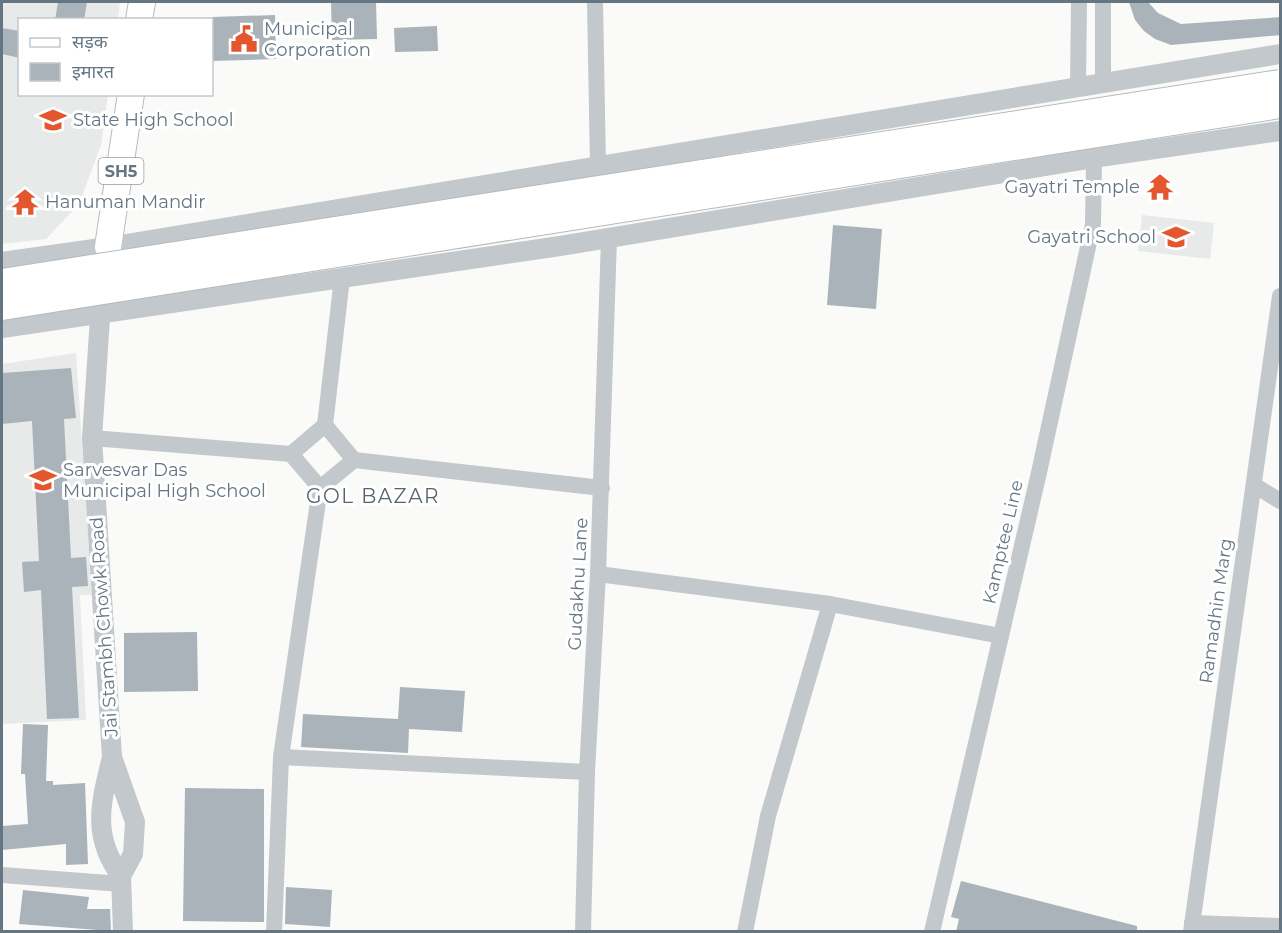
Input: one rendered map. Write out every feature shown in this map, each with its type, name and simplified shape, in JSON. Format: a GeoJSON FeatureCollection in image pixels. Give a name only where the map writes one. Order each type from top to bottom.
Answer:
{"type":"FeatureCollection","features":[{"type":"Feature","properties":{"kind":"main road"},"geometry":{"type":"LineString","coordinates":[[140,18],[142,2]]}},
{"type":"Feature","properties":{"kind":"main road"},"geometry":{"type":"LineString","coordinates":[[2,282],[1281,83]]}},
{"type":"Feature","properties":{"kind":"main road","name":"SH5"},"geometry":{"type":"LineString","coordinates":[[108,247],[131,96]]}},
{"type":"Feature","properties":{"kind":"main road"},"geometry":{"type":"LineString","coordinates":[[2,307],[1281,105]]}},
{"type":"Feature","properties":{"kind":"street"},"geometry":{"type":"LineString","coordinates":[[595,2],[598,166]]}},
{"type":"Feature","properties":{"kind":"street"},"geometry":{"type":"LineString","coordinates":[[1078,86],[1079,2]]}},
{"type":"Feature","properties":{"kind":"street"},"geometry":{"type":"LineString","coordinates":[[1103,2],[1103,83]]}},
{"type":"Feature","properties":{"kind":"street"},"geometry":{"type":"LineString","coordinates":[[2,262],[108,247],[1281,54]]}},
{"type":"Feature","properties":{"kind":"street"},"geometry":{"type":"LineString","coordinates":[[2,328],[609,238],[1094,158],[1281,131]]}},
{"type":"Feature","properties":{"kind":"street","name":"Kamptee Line"},"geometry":{"type":"LineString","coordinates":[[932,932],[1093,224],[1094,158]]}},
{"type":"Feature","properties":{"kind":"street","name":"Gudakhu Lane"},"geometry":{"type":"LineString","coordinates":[[583,932],[587,772],[602,488],[609,238]]}},
{"type":"Feature","properties":{"kind":"street","name":"Jai Stambh Chowk Road"},"geometry":{"type":"LineString","coordinates":[[108,247],[100,314],[92,438],[112,757],[135,822],[133,854],[122,880],[123,932]]}},
{"type":"Feature","properties":{"kind":"street"},"geometry":{"type":"LineString","coordinates":[[291,454],[325,425],[342,278]]}},
{"type":"Feature","properties":{"kind":"street","name":"Ramadhin Marg"},"geometry":{"type":"LineString","coordinates":[[1191,928],[1281,296]]}},
{"type":"Feature","properties":{"kind":"street"},"geometry":{"type":"LineString","coordinates":[[325,425],[354,460],[602,488]]}},
{"type":"Feature","properties":{"kind":"street"},"geometry":{"type":"LineString","coordinates":[[92,438],[291,454],[320,488]]}},
{"type":"Feature","properties":{"kind":"street"},"geometry":{"type":"LineString","coordinates":[[274,932],[281,757],[320,488],[354,460]]}},
{"type":"Feature","properties":{"kind":"street"},"geometry":{"type":"LineString","coordinates":[[1254,485],[1281,501]]}},
{"type":"Feature","properties":{"kind":"street"},"geometry":{"type":"LineString","coordinates":[[598,574],[830,604],[1001,636]]}},
{"type":"Feature","properties":{"kind":"street"},"geometry":{"type":"LineString","coordinates":[[745,932],[768,816],[830,604]]}},
{"type":"Feature","properties":{"kind":"street","name":"Jai Stambh Chowk Road"},"geometry":{"type":"LineString","coordinates":[[112,757],[104,789],[100,827],[108,858],[122,880]]}},
{"type":"Feature","properties":{"kind":"street"},"geometry":{"type":"LineString","coordinates":[[281,757],[587,772]]}},
{"type":"Feature","properties":{"kind":"street"},"geometry":{"type":"LineString","coordinates":[[2,875],[122,880]]}},
{"type":"Feature","properties":{"kind":"street"},"geometry":{"type":"LineString","coordinates":[[1191,928],[1281,926]]}},
{"type":"Feature","properties":{"kind":"shaded area","name":"State High School"},"geometry":{"type":"Polygon","coordinates":[[[2,2],[120,2],[118,18],[18,18],[18,96],[108,96],[101,145],[79,204],[46,239],[2,244],[2,2]]]}},
{"type":"Feature","properties":{"kind":"shaded area","name":"Gayatri School"},"geometry":{"type":"Polygon","coordinates":[[[1142,215],[1214,223],[1210,259],[1138,251],[1142,215]]]}},
{"type":"Feature","properties":{"kind":"shaded area","name":"Sarvesvar Das Municipal High School"},"geometry":{"type":"Polygon","coordinates":[[[76,353],[92,595],[80,595],[86,720],[2,724],[2,364],[76,353]]]}},
{"type":"Feature","properties":{"kind":"building"},"geometry":{"type":"Polygon","coordinates":[[[58,2],[87,2],[84,18],[55,18],[58,2]]]}},
{"type":"Feature","properties":{"kind":"building"},"geometry":{"type":"Polygon","coordinates":[[[331,2],[376,2],[377,39],[332,40],[331,2]]]}},
{"type":"Feature","properties":{"kind":"building"},"geometry":{"type":"Polygon","coordinates":[[[1129,2],[1148,2],[1158,13],[1181,24],[1281,17],[1281,35],[1171,45],[1155,39],[1144,31],[1135,20],[1129,2]]]}},
{"type":"Feature","properties":{"kind":"building","name":"Municipal Corporation"},"geometry":{"type":"Polygon","coordinates":[[[275,15],[276,59],[213,61],[212,17],[275,15]]]}},
{"type":"Feature","properties":{"kind":"building"},"geometry":{"type":"Polygon","coordinates":[[[437,26],[438,51],[395,52],[394,28],[437,26]]]}},
{"type":"Feature","properties":{"kind":"building"},"geometry":{"type":"Polygon","coordinates":[[[2,28],[18,31],[18,58],[2,54],[2,28]]]}},
{"type":"Feature","properties":{"kind":"building"},"geometry":{"type":"Polygon","coordinates":[[[833,225],[882,229],[876,309],[827,305],[833,225]]]}},
{"type":"Feature","properties":{"kind":"building"},"geometry":{"type":"Polygon","coordinates":[[[71,368],[76,418],[64,419],[71,558],[86,557],[88,586],[72,587],[79,718],[47,719],[41,590],[24,592],[22,562],[39,561],[32,421],[2,424],[2,373],[71,368]]]}},
{"type":"Feature","properties":{"kind":"building"},"geometry":{"type":"Polygon","coordinates":[[[197,632],[198,691],[124,692],[124,633],[197,632]]]}},
{"type":"Feature","properties":{"kind":"building"},"geometry":{"type":"Polygon","coordinates":[[[400,687],[465,691],[462,732],[409,729],[408,753],[301,747],[303,714],[398,719],[400,687]]]}},
{"type":"Feature","properties":{"kind":"building"},"geometry":{"type":"Polygon","coordinates":[[[23,724],[48,725],[46,781],[53,781],[53,785],[85,783],[88,864],[66,865],[66,844],[2,850],[2,826],[28,824],[25,774],[21,774],[23,724]]]}},
{"type":"Feature","properties":{"kind":"building"},"geometry":{"type":"Polygon","coordinates":[[[185,788],[264,789],[264,922],[183,921],[185,788]]]}},
{"type":"Feature","properties":{"kind":"building"},"geometry":{"type":"Polygon","coordinates":[[[961,881],[1137,926],[1137,932],[956,932],[959,919],[951,917],[961,881]]]}},
{"type":"Feature","properties":{"kind":"building"},"geometry":{"type":"Polygon","coordinates":[[[286,887],[332,890],[330,927],[285,924],[286,887]]]}},
{"type":"Feature","properties":{"kind":"building"},"geometry":{"type":"Polygon","coordinates":[[[23,890],[89,897],[87,909],[110,909],[111,931],[19,924],[23,890]]]}},
{"type":"Feature","properties":{"kind":"place","name":"Municipal Corporation"},"geometry":{"type":"Point","coordinates":[244,39]}},
{"type":"Feature","properties":{"kind":"place","name":"State High School"},"geometry":{"type":"Point","coordinates":[53,120]}},
{"type":"Feature","properties":{"kind":"place","name":"Gayatri Temple"},"geometry":{"type":"Point","coordinates":[1160,187]}},
{"type":"Feature","properties":{"kind":"place","name":"Hanuman Mandir"},"geometry":{"type":"Point","coordinates":[25,202]}},
{"type":"Feature","properties":{"kind":"place","name":"Gayatri School"},"geometry":{"type":"Point","coordinates":[1176,237]}},
{"type":"Feature","properties":{"kind":"place","name":"Sarvesvar Das Municipal High School"},"geometry":{"type":"Point","coordinates":[43,480]}},
{"type":"Feature","properties":{"kind":"district","name":"GOL BAZAR"},"geometry":{"type":"Point","coordinates":[373,496]}}]}
